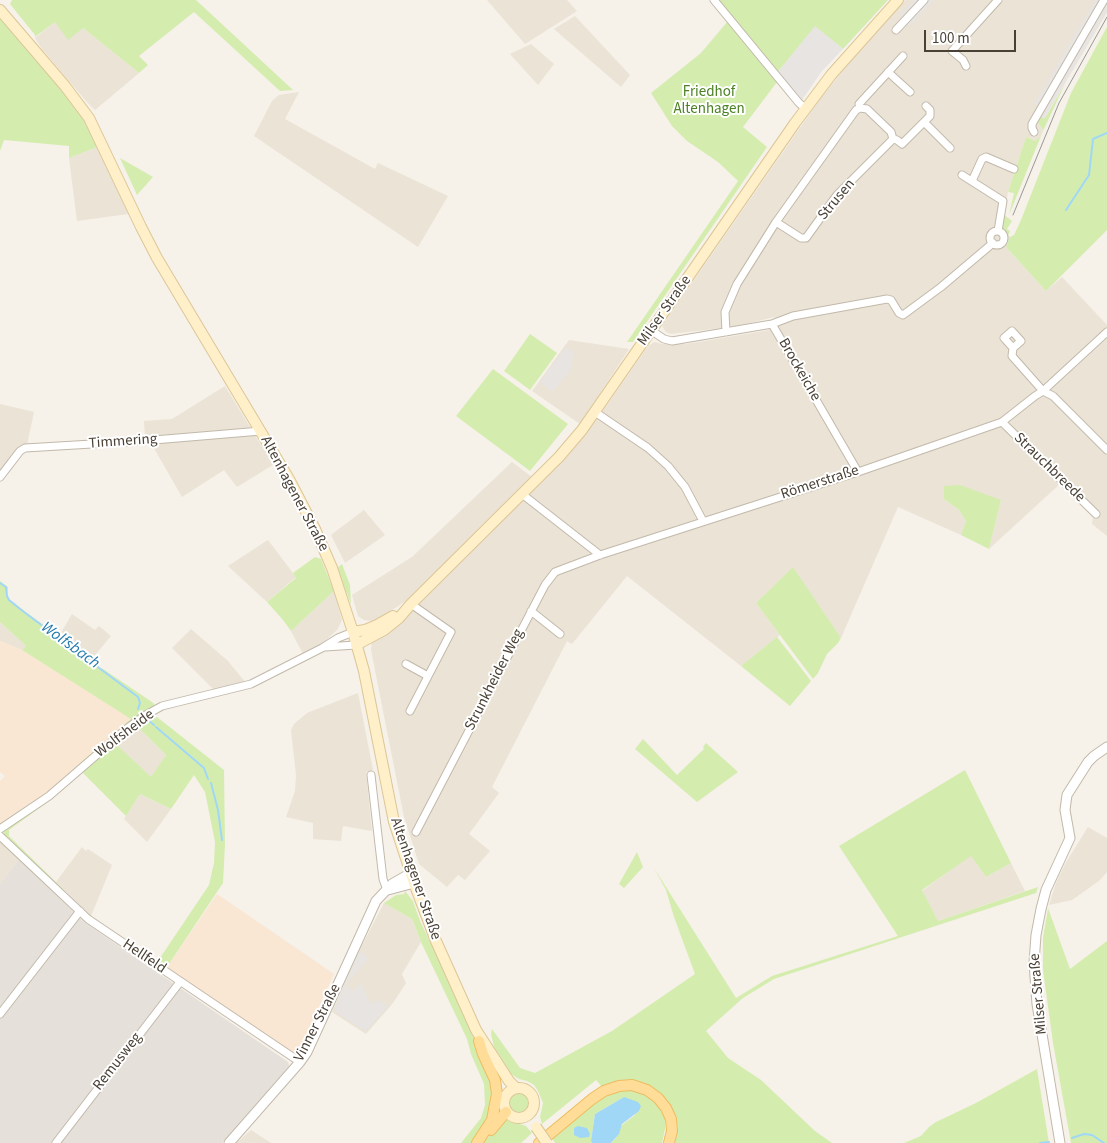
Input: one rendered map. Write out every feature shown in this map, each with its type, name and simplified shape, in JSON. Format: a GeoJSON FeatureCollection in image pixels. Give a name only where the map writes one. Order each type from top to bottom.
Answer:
{"type":"FeatureCollection","features":[{"type":"Feature","properties":{"kind":"main road","name":"Milser Straße"},"geometry":{"type":"LineString","coordinates":[[356,645],[384,630],[399,618],[560,457],[596,412],[805,108],[831,74],[898,0]]}},
{"type":"Feature","properties":{"kind":"main road","name":"Altenhagener Straße"},"geometry":{"type":"LineString","coordinates":[[0,10],[65,86],[89,118],[141,227],[158,258],[289,479],[315,529],[332,568],[364,671],[394,822],[412,878],[436,941],[478,1036],[504,1084],[512,1090]]}},
{"type":"Feature","properties":{"kind":"main road","name":"Milser Straße"},"geometry":{"type":"LineString","coordinates":[[353,632],[376,625],[411,604]]}},
{"type":"Feature","properties":{"kind":"main road"},"geometry":{"type":"LineString","coordinates":[[478,1036],[483,1054],[495,1080],[497,1094],[492,1120],[478,1143]]}},
{"type":"Feature","properties":{"kind":"main road"},"geometry":{"type":"LineString","coordinates":[[539,1143],[592,1099],[604,1091],[619,1086],[632,1086],[647,1090],[658,1098],[666,1108],[671,1119],[672,1131],[669,1143]]}},
{"type":"Feature","properties":{"kind":"main road"},"geometry":{"type":"LineString","coordinates":[[536,1127],[521,1118],[510,1116],[506,1112],[504,1101],[512,1090],[525,1088],[533,1096],[535,1102],[532,1112],[536,1127],[547,1143]]}},
{"type":"Feature","properties":{"kind":"main road"},"geometry":{"type":"LineString","coordinates":[[671,1106],[676,1121],[674,1143]]}},
{"type":"Feature","properties":{"kind":"main road"},"geometry":{"type":"LineString","coordinates":[[478,1143],[506,1112]]}},
{"type":"Feature","properties":{"kind":"main road"},"geometry":{"type":"LineString","coordinates":[[521,1118],[526,1117],[532,1112]]}},
{"type":"Feature","properties":{"kind":"street"},"geometry":{"type":"LineString","coordinates":[[714,0],[805,108]]}},
{"type":"Feature","properties":{"kind":"street"},"geometry":{"type":"LineString","coordinates":[[896,30],[924,0]]}},
{"type":"Feature","properties":{"kind":"street"},"geometry":{"type":"LineString","coordinates":[[966,66],[963,60],[952,51],[998,0]]}},
{"type":"Feature","properties":{"kind":"street"},"geometry":{"type":"LineString","coordinates":[[1034,132],[1032,124],[1104,0]]}},
{"type":"Feature","properties":{"kind":"street"},"geometry":{"type":"LineString","coordinates":[[860,108],[859,104],[904,56]]}},
{"type":"Feature","properties":{"kind":"street"},"geometry":{"type":"LineString","coordinates":[[888,72],[910,92]]}},
{"type":"Feature","properties":{"kind":"street"},"geometry":{"type":"LineString","coordinates":[[926,106],[930,110],[930,116],[924,122],[950,148]]}},
{"type":"Feature","properties":{"kind":"street"},"geometry":{"type":"LineString","coordinates":[[726,332],[725,312],[736,284],[776,222],[854,112],[860,108],[867,109],[891,132],[894,139]]}},
{"type":"Feature","properties":{"kind":"street","name":"Strusen"},"geometry":{"type":"LineString","coordinates":[[776,222],[801,238],[806,238],[837,196],[894,139],[902,144],[924,122]]}},
{"type":"Feature","properties":{"kind":"street"},"geometry":{"type":"LineString","coordinates":[[972,182],[982,159],[986,157],[1014,169]]}},
{"type":"Feature","properties":{"kind":"street"},"geometry":{"type":"LineString","coordinates":[[772,324],[793,316],[886,299],[891,300],[899,313],[903,315],[940,287],[993,243],[991,235],[998,231],[1003,201],[962,176]]}},
{"type":"Feature","properties":{"kind":"street","name":"Brockeiche"},"geometry":{"type":"LineString","coordinates":[[652,331],[664,339],[672,340],[772,324],[858,472]]}},
{"type":"Feature","properties":{"kind":"street","name":"Römerstraße"},"geometry":{"type":"LineString","coordinates":[[600,555],[858,472],[1002,422],[1035,396],[1044,392],[1107,332]]}},
{"type":"Feature","properties":{"kind":"street"},"geometry":{"type":"LineString","coordinates":[[1013,348],[1012,356],[1044,392],[1053,396],[1107,450]]}},
{"type":"Feature","properties":{"kind":"street"},"geometry":{"type":"LineString","coordinates":[[596,412],[648,448],[668,466],[685,487],[703,521]]}},
{"type":"Feature","properties":{"kind":"street","name":"Strauchbreede"},"geometry":{"type":"LineString","coordinates":[[1002,422],[1096,514]]}},
{"type":"Feature","properties":{"kind":"street","name":"Timmering"},"geometry":{"type":"LineString","coordinates":[[0,477],[20,451],[25,448],[260,431]]}},
{"type":"Feature","properties":{"kind":"street"},"geometry":{"type":"LineString","coordinates":[[522,494],[600,555]]}},
{"type":"Feature","properties":{"kind":"street","name":"Strunkheider Weg"},"geometry":{"type":"LineString","coordinates":[[416,832],[549,577],[555,572],[600,555]]}},
{"type":"Feature","properties":{"kind":"street"},"geometry":{"type":"LineString","coordinates":[[410,711],[451,632],[411,604]]}},
{"type":"Feature","properties":{"kind":"street"},"geometry":{"type":"LineString","coordinates":[[532,610],[560,634]]}},
{"type":"Feature","properties":{"kind":"street","name":"Wolfsheide"},"geometry":{"type":"LineString","coordinates":[[0,829],[49,796],[144,716],[162,706],[251,684],[353,632]]}},
{"type":"Feature","properties":{"kind":"street","name":"Wolfsheide"},"geometry":{"type":"LineString","coordinates":[[322,648],[356,645]]}},
{"type":"Feature","properties":{"kind":"street"},"geometry":{"type":"LineString","coordinates":[[406,664],[428,676]]}},
{"type":"Feature","properties":{"kind":"street","name":"Milser Straße"},"geometry":{"type":"LineString","coordinates":[[1060,1143],[1038,1004],[1034,962],[1036,935],[1046,890],[1070,838],[1065,810],[1067,795],[1088,762],[1107,747]]}},
{"type":"Feature","properties":{"kind":"street"},"geometry":{"type":"LineString","coordinates":[[370,775],[383,879],[387,890]]}},
{"type":"Feature","properties":{"kind":"street","name":"Hellfeld"},"geometry":{"type":"LineString","coordinates":[[0,836],[88,919],[300,1062]]}},
{"type":"Feature","properties":{"kind":"street","name":"Vinner Straße"},"geometry":{"type":"LineString","coordinates":[[228,1143],[307,1052],[376,901],[399,879],[412,878]]}},
{"type":"Feature","properties":{"kind":"street"},"geometry":{"type":"LineString","coordinates":[[0,1014],[80,911]]}},
{"type":"Feature","properties":{"kind":"street","name":"Remusweg"},"geometry":{"type":"LineString","coordinates":[[56,1143],[180,982]]}},
{"type":"Feature","properties":{"kind":"shaded area"},"geometry":{"type":"Polygon","coordinates":[[[487,0],[567,0],[577,11],[525,44],[487,0]]]}},
{"type":"Feature","properties":{"kind":"shaded area"},"geometry":{"type":"Polygon","coordinates":[[[905,0],[1107,0],[1107,12],[1044,118],[1038,122],[1043,130],[1040,137],[1035,141],[1026,137],[1008,192],[1002,226],[1003,231],[1010,237],[1006,247],[1046,291],[1062,277],[1107,325],[1107,536],[1092,524],[1093,517],[1091,513],[1061,483],[989,549],[1001,500],[944,499],[959,510],[966,521],[961,535],[898,507],[841,638],[793,568],[756,603],[780,635],[741,666],[627,576],[572,644],[567,641],[492,787],[499,793],[469,834],[490,851],[465,880],[458,875],[447,887],[419,864],[404,817],[371,650],[372,642],[406,618],[410,611],[563,461],[593,425],[649,345],[655,342],[662,344],[686,344],[770,330],[777,324],[774,317],[738,326],[671,334],[666,332],[662,326],[822,96],[873,34],[905,0]]]}},
{"type":"Feature","properties":{"kind":"shaded area"},"geometry":{"type":"Polygon","coordinates":[[[914,0],[934,0],[910,26],[899,16],[914,0]]]}},
{"type":"Feature","properties":{"kind":"shaded area"},"geometry":{"type":"Polygon","coordinates":[[[1095,0],[1107,0],[1107,12],[1044,119],[1040,116],[1043,110],[1034,104],[1095,0]]]}},
{"type":"Feature","properties":{"kind":"shaded area"},"geometry":{"type":"Polygon","coordinates":[[[575,16],[630,75],[621,87],[554,29],[575,16]]]}},
{"type":"Feature","properties":{"kind":"shaded area"},"geometry":{"type":"Polygon","coordinates":[[[55,22],[83,28],[139,73],[95,110],[42,49],[35,38],[55,22]]]}},
{"type":"Feature","properties":{"kind":"shaded area"},"geometry":{"type":"Polygon","coordinates":[[[815,26],[843,49],[822,71],[802,100],[797,98],[777,73],[815,26]]]}},
{"type":"Feature","properties":{"kind":"shaded area"},"geometry":{"type":"Polygon","coordinates":[[[531,44],[554,64],[538,85],[510,54],[531,44]]]}},
{"type":"Feature","properties":{"kind":"shaded area"},"geometry":{"type":"Polygon","coordinates":[[[299,92],[285,119],[375,169],[378,163],[448,196],[418,247],[254,136],[272,101],[279,95],[299,92]]]}},
{"type":"Feature","properties":{"kind":"shaded area"},"geometry":{"type":"Polygon","coordinates":[[[100,146],[128,214],[77,221],[69,158],[100,146]]]}},
{"type":"Feature","properties":{"kind":"shaded area"},"geometry":{"type":"Polygon","coordinates":[[[569,340],[629,349],[580,424],[532,391],[569,340]]]}},
{"type":"Feature","properties":{"kind":"shaded area"},"geometry":{"type":"Polygon","coordinates":[[[566,347],[574,352],[571,369],[553,392],[540,382],[566,347]]]}},
{"type":"Feature","properties":{"kind":"shaded area"},"geometry":{"type":"Polygon","coordinates":[[[225,386],[250,427],[249,429],[145,438],[144,421],[172,419],[225,386]]]}},
{"type":"Feature","properties":{"kind":"shaded area"},"geometry":{"type":"Polygon","coordinates":[[[0,404],[34,412],[27,445],[21,445],[0,473],[0,404]]]}},
{"type":"Feature","properties":{"kind":"shaded area"},"geometry":{"type":"Polygon","coordinates":[[[255,435],[273,465],[237,487],[224,470],[182,497],[151,443],[255,435]]]}},
{"type":"Feature","properties":{"kind":"shaded area"},"geometry":{"type":"Polygon","coordinates":[[[512,462],[532,477],[409,599],[378,619],[364,620],[358,616],[352,595],[412,557],[512,462]]]}},
{"type":"Feature","properties":{"kind":"shaded area"},"geometry":{"type":"Polygon","coordinates":[[[364,510],[385,535],[345,563],[331,535],[364,510]]]}},
{"type":"Feature","properties":{"kind":"shaded area"},"geometry":{"type":"Polygon","coordinates":[[[268,540],[296,577],[267,602],[228,566],[268,540]]]}},
{"type":"Feature","properties":{"kind":"shaded area"},"geometry":{"type":"Polygon","coordinates":[[[334,591],[342,620],[337,630],[321,645],[303,654],[291,631],[334,591]]]}},
{"type":"Feature","properties":{"kind":"shaded area"},"geometry":{"type":"Polygon","coordinates":[[[72,614],[95,630],[99,626],[111,636],[89,662],[80,652],[59,636],[72,614]]]}},
{"type":"Feature","properties":{"kind":"shaded area"},"geometry":{"type":"Polygon","coordinates":[[[0,622],[26,646],[22,650],[0,641],[0,622]]]}},
{"type":"Feature","properties":{"kind":"shaded area"},"geometry":{"type":"Polygon","coordinates":[[[191,629],[228,661],[245,682],[214,690],[172,648],[191,629]]]}},
{"type":"Feature","properties":{"kind":"shaded area"},"geometry":{"type":"Polygon","coordinates":[[[0,641],[22,650],[132,719],[47,792],[2,823],[0,823],[0,781],[5,776],[0,772],[0,641]]]}},
{"type":"Feature","properties":{"kind":"shaded area"},"geometry":{"type":"Polygon","coordinates":[[[358,693],[373,770],[366,772],[372,831],[343,826],[341,841],[313,839],[313,823],[286,817],[295,791],[296,775],[291,730],[294,724],[307,713],[358,693]]]}},
{"type":"Feature","properties":{"kind":"shaded area"},"geometry":{"type":"Polygon","coordinates":[[[138,727],[166,755],[151,778],[117,745],[138,727]]]}},
{"type":"Feature","properties":{"kind":"shaded area"},"geometry":{"type":"Polygon","coordinates":[[[140,794],[171,809],[147,842],[124,819],[140,794]]]}},
{"type":"Feature","properties":{"kind":"shaded area"},"geometry":{"type":"Polygon","coordinates":[[[1088,827],[1107,838],[1107,872],[1099,881],[1072,900],[1049,905],[1065,864],[1088,827]]]}},
{"type":"Feature","properties":{"kind":"shaded area"},"geometry":{"type":"Polygon","coordinates":[[[0,842],[19,859],[0,884],[0,842]]]}},
{"type":"Feature","properties":{"kind":"shaded area"},"geometry":{"type":"Polygon","coordinates":[[[82,847],[112,865],[91,916],[56,882],[82,847]]]}},
{"type":"Feature","properties":{"kind":"shaded area"},"geometry":{"type":"Polygon","coordinates":[[[971,855],[986,877],[1011,863],[1025,891],[938,921],[922,891],[971,855]]]}},
{"type":"Feature","properties":{"kind":"shaded area"},"geometry":{"type":"Polygon","coordinates":[[[19,859],[84,922],[288,1062],[289,1066],[222,1143],[0,1143],[0,884],[19,859]]]}},
{"type":"Feature","properties":{"kind":"shaded area"},"geometry":{"type":"Polygon","coordinates":[[[217,894],[334,974],[298,1052],[292,1054],[167,967],[217,894]]]}},
{"type":"Feature","properties":{"kind":"shaded area"},"geometry":{"type":"Polygon","coordinates":[[[384,903],[412,919],[421,942],[402,974],[406,983],[393,1003],[366,1034],[332,1012],[359,951],[384,903]]]}},
{"type":"Feature","properties":{"kind":"shaded area"},"geometry":{"type":"Polygon","coordinates":[[[359,951],[369,958],[346,985],[353,991],[360,984],[370,1004],[378,1000],[388,1006],[366,1031],[334,1011],[359,951]]]}},
{"type":"Feature","properties":{"kind":"shaded area"},"geometry":{"type":"Polygon","coordinates":[[[251,1130],[271,1143],[236,1143],[251,1130]]]}},
{"type":"Feature","properties":{"kind":"green space"},"geometry":{"type":"Polygon","coordinates":[[[12,0],[196,0],[293,90],[280,91],[194,12],[139,56],[148,65],[139,73],[83,28],[68,40],[55,22],[35,37],[10,4],[12,0]]]}},
{"type":"Feature","properties":{"kind":"green space","name":"Friedhof Altenhagen"},"geometry":{"type":"Polygon","coordinates":[[[718,0],[888,0],[843,49],[815,27],[777,73],[718,0]]]}},
{"type":"Feature","properties":{"kind":"green space"},"geometry":{"type":"Polygon","coordinates":[[[0,18],[73,101],[100,146],[69,158],[69,146],[4,140],[0,151],[0,18]]]}},
{"type":"Feature","properties":{"kind":"green space","name":"Friedhof Altenhagen"},"geometry":{"type":"Polygon","coordinates":[[[728,21],[777,82],[743,127],[767,147],[633,342],[627,342],[738,181],[718,162],[687,141],[672,126],[651,93],[701,53],[728,21]]]}},
{"type":"Feature","properties":{"kind":"green space"},"geometry":{"type":"Polygon","coordinates":[[[1107,27],[1107,230],[1046,291],[1006,247],[1021,220],[1071,93],[1107,27]]]}},
{"type":"Feature","properties":{"kind":"green space"},"geometry":{"type":"Polygon","coordinates":[[[1065,84],[1043,131],[1009,215],[1014,193],[1008,192],[1026,137],[1035,141],[1040,137],[1043,130],[1037,121],[1040,116],[1045,118],[1065,84]]]}},
{"type":"Feature","properties":{"kind":"green space"},"geometry":{"type":"Polygon","coordinates":[[[120,158],[153,177],[137,195],[120,158]]]}},
{"type":"Feature","properties":{"kind":"green space"},"geometry":{"type":"Polygon","coordinates":[[[1003,214],[1012,221],[1007,229],[1010,231],[1008,236],[1002,229],[1003,214]]]}},
{"type":"Feature","properties":{"kind":"green space"},"geometry":{"type":"Polygon","coordinates":[[[530,334],[557,353],[530,390],[504,371],[530,334]]]}},
{"type":"Feature","properties":{"kind":"green space"},"geometry":{"type":"Polygon","coordinates":[[[493,369],[568,424],[530,471],[456,416],[493,369]]]}},
{"type":"Feature","properties":{"kind":"green space"},"geometry":{"type":"Polygon","coordinates":[[[960,485],[1001,500],[989,549],[961,535],[966,521],[959,510],[944,499],[944,486],[960,485]]]}},
{"type":"Feature","properties":{"kind":"green space"},"geometry":{"type":"Polygon","coordinates":[[[315,557],[321,559],[334,591],[291,631],[267,602],[296,578],[293,573],[315,557]]]}},
{"type":"Feature","properties":{"kind":"green space"},"geometry":{"type":"Polygon","coordinates":[[[342,564],[350,585],[351,604],[337,568],[342,564]]]}},
{"type":"Feature","properties":{"kind":"green space"},"geometry":{"type":"Polygon","coordinates":[[[793,567],[841,638],[827,654],[813,679],[756,603],[793,567]]]}},
{"type":"Feature","properties":{"kind":"green space"},"geometry":{"type":"Polygon","coordinates":[[[0,581],[8,587],[7,598],[80,652],[89,662],[103,669],[156,706],[48,794],[0,826],[0,823],[47,792],[131,719],[22,650],[26,646],[0,622],[0,581]]]}},
{"type":"Feature","properties":{"kind":"green space"},"geometry":{"type":"Polygon","coordinates":[[[777,637],[811,681],[790,706],[741,666],[777,637]]]}},
{"type":"Feature","properties":{"kind":"green space"},"geometry":{"type":"Polygon","coordinates":[[[157,717],[224,770],[225,844],[223,883],[167,967],[158,961],[209,885],[214,863],[215,842],[205,792],[194,775],[171,809],[140,794],[126,816],[82,770],[116,741],[117,745],[151,777],[166,755],[138,727],[157,717]]]}},
{"type":"Feature","properties":{"kind":"green space"},"geometry":{"type":"Polygon","coordinates":[[[643,739],[677,775],[704,749],[703,747],[706,743],[738,772],[697,802],[635,749],[643,739]]]}},
{"type":"Feature","properties":{"kind":"green space"},"geometry":{"type":"Polygon","coordinates":[[[965,770],[1011,863],[986,877],[971,856],[922,890],[938,921],[1038,887],[1036,893],[774,979],[743,998],[706,1031],[728,1058],[761,1080],[815,1131],[832,1143],[675,1143],[678,1130],[676,1116],[669,1103],[647,1087],[621,1081],[602,1087],[596,1080],[542,1124],[540,1117],[543,1103],[538,1091],[534,1085],[511,1074],[494,1047],[491,1034],[492,1029],[520,1068],[535,1073],[612,1031],[695,974],[666,890],[654,868],[736,998],[772,976],[898,936],[839,846],[965,770]]]}},
{"type":"Feature","properties":{"kind":"green space"},"geometry":{"type":"Polygon","coordinates":[[[77,775],[79,776],[52,799],[9,830],[9,836],[63,889],[61,891],[4,837],[4,831],[77,775]]]}},
{"type":"Feature","properties":{"kind":"green space"},"geometry":{"type":"Polygon","coordinates":[[[637,852],[643,867],[624,888],[619,884],[637,852]]]}},
{"type":"Feature","properties":{"kind":"green space"},"geometry":{"type":"Polygon","coordinates":[[[405,891],[413,901],[420,921],[470,1025],[469,1028],[473,1031],[481,1055],[491,1075],[493,1110],[473,1143],[461,1143],[481,1118],[485,1105],[484,1084],[471,1054],[467,1039],[412,919],[384,903],[396,895],[404,894],[405,891]]]}},
{"type":"Feature","properties":{"kind":"green space"},"geometry":{"type":"Polygon","coordinates":[[[1048,908],[1070,969],[1107,941],[1107,1143],[1071,1143],[1053,1043],[1043,970],[1043,938],[1048,908]]]}},
{"type":"Feature","properties":{"kind":"green space"},"geometry":{"type":"Polygon","coordinates":[[[1037,1069],[1049,1143],[904,1143],[921,1136],[936,1122],[976,1103],[1037,1069]]]}},
{"type":"Feature","properties":{"kind":"green space"},"geometry":{"type":"Polygon","coordinates":[[[622,1088],[639,1090],[657,1103],[665,1118],[662,1143],[611,1143],[616,1138],[622,1125],[635,1115],[624,1097],[595,1114],[592,1143],[555,1143],[551,1136],[588,1104],[622,1088]]]}},
{"type":"Feature","properties":{"kind":"green space"},"geometry":{"type":"Polygon","coordinates":[[[519,1091],[527,1095],[531,1103],[527,1111],[519,1115],[511,1111],[507,1103],[511,1095],[519,1091]]]}},
{"type":"Feature","properties":{"kind":"green space"},"geometry":{"type":"Polygon","coordinates":[[[506,1116],[514,1122],[526,1126],[532,1133],[521,1143],[483,1143],[506,1116]]]}},
{"type":"Feature","properties":{"kind":"water"},"geometry":{"type":"Polygon","coordinates":[[[624,1097],[638,1102],[641,1106],[639,1111],[622,1124],[619,1134],[611,1143],[592,1143],[595,1114],[624,1097]]]}},
{"type":"Feature","properties":{"kind":"water"},"geometry":{"type":"Polygon","coordinates":[[[578,1126],[587,1128],[590,1134],[589,1137],[580,1138],[574,1135],[574,1128],[578,1126]]]}},
{"type":"Feature","properties":{"kind":"waterway"},"geometry":{"type":"LineString","coordinates":[[1066,210],[1089,175],[1093,139],[1107,133]]}},
{"type":"Feature","properties":{"kind":"waterway","name":"Wolfsbach"},"geometry":{"type":"LineString","coordinates":[[0,583],[6,587],[9,600],[138,697],[140,703],[138,709]]}},
{"type":"Feature","properties":{"kind":"waterway","name":"Wolfsbach"},"geometry":{"type":"LineString","coordinates":[[148,720],[154,725]]}},
{"type":"Feature","properties":{"kind":"waterway","name":"Wolfsbach"},"geometry":{"type":"LineString","coordinates":[[156,727],[204,768],[208,779]]}},
{"type":"Feature","properties":{"kind":"waterway","name":"Wolfsbach"},"geometry":{"type":"LineString","coordinates":[[211,783],[218,810],[222,840]]}},
{"type":"Feature","properties":{"kind":"waterway"},"geometry":{"type":"LineString","coordinates":[[1072,1138],[1084,1134],[1092,1135],[1104,1143]]}},
{"type":"Feature","properties":{"kind":"waterway"},"geometry":{"type":"LineString","coordinates":[[1040,1143],[1049,1142]]}},
{"type":"Feature","properties":{"kind":"tram line"},"geometry":{"type":"LineString","coordinates":[[1013,215],[1059,103],[1107,17]]}}]}
